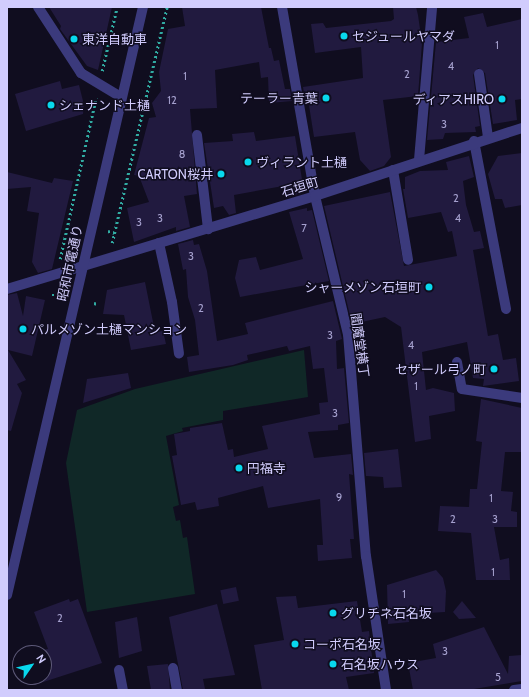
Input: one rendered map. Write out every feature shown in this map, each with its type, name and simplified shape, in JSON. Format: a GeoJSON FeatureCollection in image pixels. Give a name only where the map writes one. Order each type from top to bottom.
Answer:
{"type":"FeatureCollection","features":[{"type":"Feature","properties":{"kind":"street"},"geometry":{"type":"LineString","coordinates":[[38,7],[81,73],[122,97]]}},
{"type":"Feature","properties":{"kind":"street","name":"昭和市電通り"},"geometry":{"type":"LineString","coordinates":[[7,595],[143,7]]}},
{"type":"Feature","properties":{"kind":"street","name":"閻魔堂横丁"},"geometry":{"type":"LineString","coordinates":[[282,7],[315,196],[348,334],[366,556],[386,690]]}},
{"type":"Feature","properties":{"kind":"street"},"geometry":{"type":"LineString","coordinates":[[419,160],[432,8]]}},
{"type":"Feature","properties":{"kind":"street"},"geometry":{"type":"LineString","coordinates":[[479,74],[488,137]]}},
{"type":"Feature","properties":{"kind":"street","name":"石垣町"},"geometry":{"type":"LineString","coordinates":[[7,289],[315,196],[488,137],[522,128]]}},
{"type":"Feature","properties":{"kind":"street"},"geometry":{"type":"LineString","coordinates":[[197,135],[208,228]]}},
{"type":"Feature","properties":{"kind":"street"},"geometry":{"type":"LineString","coordinates":[[474,142],[506,309]]}},
{"type":"Feature","properties":{"kind":"street"},"geometry":{"type":"LineString","coordinates":[[393,170],[408,260]]}},
{"type":"Feature","properties":{"kind":"street"},"geometry":{"type":"LineString","coordinates":[[158,243],[172,302],[179,354]]}},
{"type":"Feature","properties":{"kind":"street"},"geometry":{"type":"LineString","coordinates":[[457,362],[462,389],[522,398]]}},
{"type":"Feature","properties":{"kind":"street"},"geometry":{"type":"LineString","coordinates":[[173,668],[177,690]]}},
{"type":"Feature","properties":{"kind":"street"},"geometry":{"type":"LineString","coordinates":[[120,670],[123,690]]}},
{"type":"Feature","properties":{"kind":"street"},"geometry":{"type":"LineString","coordinates":[[514,690],[522,689]]}},
{"type":"Feature","properties":{"kind":"path"},"geometry":{"type":"LineString","coordinates":[[101,75],[117,7]]}},
{"type":"Feature","properties":{"kind":"path"},"geometry":{"type":"LineString","coordinates":[[112,242],[167,7]]}},
{"type":"Feature","properties":{"kind":"path"},"geometry":{"type":"LineString","coordinates":[[58,267],[70,221],[96,97]]}},
{"type":"Feature","properties":{"kind":"path"},"geometry":{"type":"LineString","coordinates":[[108,231],[115,233]]}},
{"type":"Feature","properties":{"kind":"path"},"geometry":{"type":"LineString","coordinates":[[94,303],[98,304]]}},
{"type":"Feature","properties":{"kind":"green space"},"geometry":{"type":"Polygon","coordinates":[[[304,350],[308,397],[223,411],[223,420],[182,428],[183,431],[166,436],[179,505],[173,507],[176,521],[180,520],[183,538],[187,537],[195,594],[87,612],[66,463],[77,410],[135,389],[304,350]]]}},
{"type":"Feature","properties":{"kind":"building"},"geometry":{"type":"Polygon","coordinates":[[[49,7],[112,7],[98,70],[87,66],[60,29],[61,26],[49,7]]]}},
{"type":"Feature","properties":{"kind":"building"},"geometry":{"type":"Polygon","coordinates":[[[182,7],[261,7],[269,48],[271,48],[274,61],[279,60],[285,89],[290,89],[292,101],[269,103],[268,77],[261,78],[259,62],[215,70],[217,108],[190,109],[197,194],[184,196],[190,227],[176,231],[176,227],[134,242],[127,208],[149,202],[139,176],[134,175],[149,118],[156,117],[152,103],[161,91],[159,72],[168,29],[185,26],[182,7]]]}},
{"type":"Feature","properties":{"kind":"building"},"geometry":{"type":"Polygon","coordinates":[[[393,7],[416,7],[422,43],[418,96],[383,100],[391,157],[384,166],[370,171],[360,160],[355,132],[314,137],[308,99],[305,100],[303,87],[363,78],[361,47],[315,53],[311,24],[323,23],[326,28],[391,21],[394,19],[393,7]]]}},
{"type":"Feature","properties":{"kind":"building"},"geometry":{"type":"Polygon","coordinates":[[[483,13],[487,27],[522,19],[522,99],[515,100],[517,120],[493,124],[485,73],[478,68],[473,75],[480,126],[475,127],[476,132],[445,133],[443,139],[427,140],[436,42],[469,38],[464,17],[483,13]]]}},
{"type":"Feature","properties":{"kind":"building","name":"シェナンド土樋"},"geometry":{"type":"Polygon","coordinates":[[[60,81],[62,89],[79,85],[84,105],[83,114],[26,131],[15,94],[60,81]]]}},
{"type":"Feature","properties":{"kind":"building"},"geometry":{"type":"Polygon","coordinates":[[[254,132],[256,141],[295,136],[304,192],[286,198],[283,186],[234,195],[236,213],[229,215],[223,206],[214,208],[204,143],[233,141],[232,134],[254,132]]]}},
{"type":"Feature","properties":{"kind":"building"},"geometry":{"type":"Polygon","coordinates":[[[522,153],[522,205],[505,208],[502,199],[495,199],[488,174],[498,156],[522,153]]]}},
{"type":"Feature","properties":{"kind":"building"},"geometry":{"type":"Polygon","coordinates":[[[469,156],[474,177],[463,181],[466,205],[474,232],[480,231],[484,248],[473,250],[488,336],[498,334],[503,360],[516,358],[519,381],[483,386],[484,379],[473,378],[467,342],[422,352],[426,390],[433,388],[454,393],[455,411],[429,416],[431,439],[415,442],[401,327],[385,317],[352,324],[324,206],[390,192],[404,266],[457,256],[452,231],[448,232],[441,212],[408,218],[403,189],[405,189],[405,177],[420,171],[448,170],[446,162],[469,156]]]}},
{"type":"Feature","properties":{"kind":"building"},"geometry":{"type":"Polygon","coordinates":[[[7,172],[52,183],[54,178],[73,181],[52,269],[38,273],[32,262],[39,213],[27,211],[31,187],[7,189],[7,172]]]}},
{"type":"Feature","properties":{"kind":"building"},"geometry":{"type":"Polygon","coordinates":[[[307,208],[307,211],[312,210],[329,281],[240,297],[235,278],[239,260],[256,257],[260,270],[303,259],[289,212],[307,208]]]}},
{"type":"Feature","properties":{"kind":"building"},"geometry":{"type":"Polygon","coordinates":[[[193,240],[194,245],[199,244],[207,271],[217,341],[248,334],[245,323],[333,301],[342,339],[336,341],[337,369],[344,368],[349,423],[338,425],[338,430],[308,432],[314,458],[351,454],[353,475],[349,474],[354,539],[350,539],[352,558],[318,561],[317,545],[323,545],[320,499],[268,508],[263,486],[218,498],[219,506],[197,510],[195,502],[181,505],[172,456],[177,455],[174,434],[190,431],[190,428],[222,423],[228,450],[233,449],[234,457],[268,449],[262,426],[320,414],[319,403],[328,402],[324,368],[313,369],[310,346],[289,351],[287,346],[247,355],[248,360],[233,365],[189,372],[187,357],[199,355],[195,320],[188,297],[186,269],[183,270],[178,244],[193,240]]]}},
{"type":"Feature","properties":{"kind":"building"},"geometry":{"type":"Polygon","coordinates":[[[145,282],[155,332],[163,331],[166,344],[131,350],[124,315],[103,314],[107,290],[145,282]]]}},
{"type":"Feature","properties":{"kind":"building","name":"パルメゾン土樋マンション"},"geometry":{"type":"Polygon","coordinates":[[[17,293],[23,316],[26,296],[45,300],[32,356],[8,350],[26,380],[17,384],[22,393],[11,431],[7,430],[7,295],[17,293]]]}},
{"type":"Feature","properties":{"kind":"building"},"geometry":{"type":"Polygon","coordinates":[[[128,373],[131,388],[83,403],[87,379],[128,373]]]}},
{"type":"Feature","properties":{"kind":"building"},"geometry":{"type":"Polygon","coordinates":[[[481,399],[522,408],[522,452],[505,452],[501,491],[513,492],[511,511],[517,512],[517,527],[494,527],[500,560],[509,558],[510,580],[476,580],[471,533],[438,531],[440,506],[469,507],[470,489],[477,489],[482,442],[476,441],[481,399]]]}},
{"type":"Feature","properties":{"kind":"building"},"geometry":{"type":"Polygon","coordinates":[[[398,449],[402,487],[384,488],[383,477],[366,476],[364,453],[398,449]]]}},
{"type":"Feature","properties":{"kind":"building"},"geometry":{"type":"Polygon","coordinates":[[[436,570],[443,578],[446,591],[445,612],[410,614],[409,622],[388,624],[387,585],[436,570]]]}},
{"type":"Feature","properties":{"kind":"building"},"geometry":{"type":"Polygon","coordinates":[[[236,587],[239,601],[223,604],[220,590],[236,587]]]}},
{"type":"Feature","properties":{"kind":"building"},"geometry":{"type":"Polygon","coordinates":[[[296,596],[298,608],[357,601],[362,632],[369,631],[374,673],[346,677],[349,690],[262,690],[254,645],[284,640],[276,597],[296,596]]]}},
{"type":"Feature","properties":{"kind":"building"},"geometry":{"type":"Polygon","coordinates":[[[69,599],[70,602],[78,599],[102,663],[52,679],[52,645],[46,645],[34,612],[69,599]]]}},
{"type":"Feature","properties":{"kind":"building"},"geometry":{"type":"Polygon","coordinates":[[[462,601],[476,618],[459,619],[453,612],[462,601]]]}},
{"type":"Feature","properties":{"kind":"building"},"geometry":{"type":"Polygon","coordinates":[[[217,604],[235,675],[203,679],[205,689],[183,690],[169,617],[217,604]]]}},
{"type":"Feature","properties":{"kind":"building"},"geometry":{"type":"Polygon","coordinates":[[[137,617],[142,651],[119,658],[115,622],[137,617]]]}},
{"type":"Feature","properties":{"kind":"building"},"geometry":{"type":"Polygon","coordinates":[[[484,627],[508,674],[509,656],[522,655],[522,681],[468,690],[413,690],[408,663],[436,658],[433,644],[484,627]]]}},
{"type":"Feature","properties":{"kind":"building"},"geometry":{"type":"Polygon","coordinates":[[[168,664],[170,690],[151,690],[147,666],[168,664]]]}},
{"type":"Feature","properties":{"kind":"place","name":"セジュールヤマダ"},"geometry":{"type":"Point","coordinates":[344,36]}},
{"type":"Feature","properties":{"kind":"place","name":"東洋自動車"},"geometry":{"type":"Point","coordinates":[74,39]}},
{"type":"Feature","properties":{"kind":"place","name":"テーラー青葉"},"geometry":{"type":"Point","coordinates":[326,98]}},
{"type":"Feature","properties":{"kind":"place","name":"ディアスHIRO"},"geometry":{"type":"Point","coordinates":[502,99]}},
{"type":"Feature","properties":{"kind":"place","name":"シェナンド土樋"},"geometry":{"type":"Point","coordinates":[51,105]}},
{"type":"Feature","properties":{"kind":"place","name":"ヴィラント土樋"},"geometry":{"type":"Point","coordinates":[248,162]}},
{"type":"Feature","properties":{"kind":"place","name":"CARTON桜井"},"geometry":{"type":"Point","coordinates":[221,174]}},
{"type":"Feature","properties":{"kind":"place","name":"シャーメゾン石垣町"},"geometry":{"type":"Point","coordinates":[429,287]}},
{"type":"Feature","properties":{"kind":"place","name":"パルメゾン土樋マンション"},"geometry":{"type":"Point","coordinates":[23,329]}},
{"type":"Feature","properties":{"kind":"place","name":"セザール弓ノ町"},"geometry":{"type":"Point","coordinates":[494,369]}},
{"type":"Feature","properties":{"kind":"place","name":"円福寺"},"geometry":{"type":"Point","coordinates":[239,468]}},
{"type":"Feature","properties":{"kind":"place","name":"グリチネ石名坂"},"geometry":{"type":"Point","coordinates":[333,613]}},
{"type":"Feature","properties":{"kind":"place","name":"コーポ石名坂"},"geometry":{"type":"Point","coordinates":[295,644]}},
{"type":"Feature","properties":{"kind":"place","name":"石名坂ハウス"},"geometry":{"type":"Point","coordinates":[333,664]}}]}
